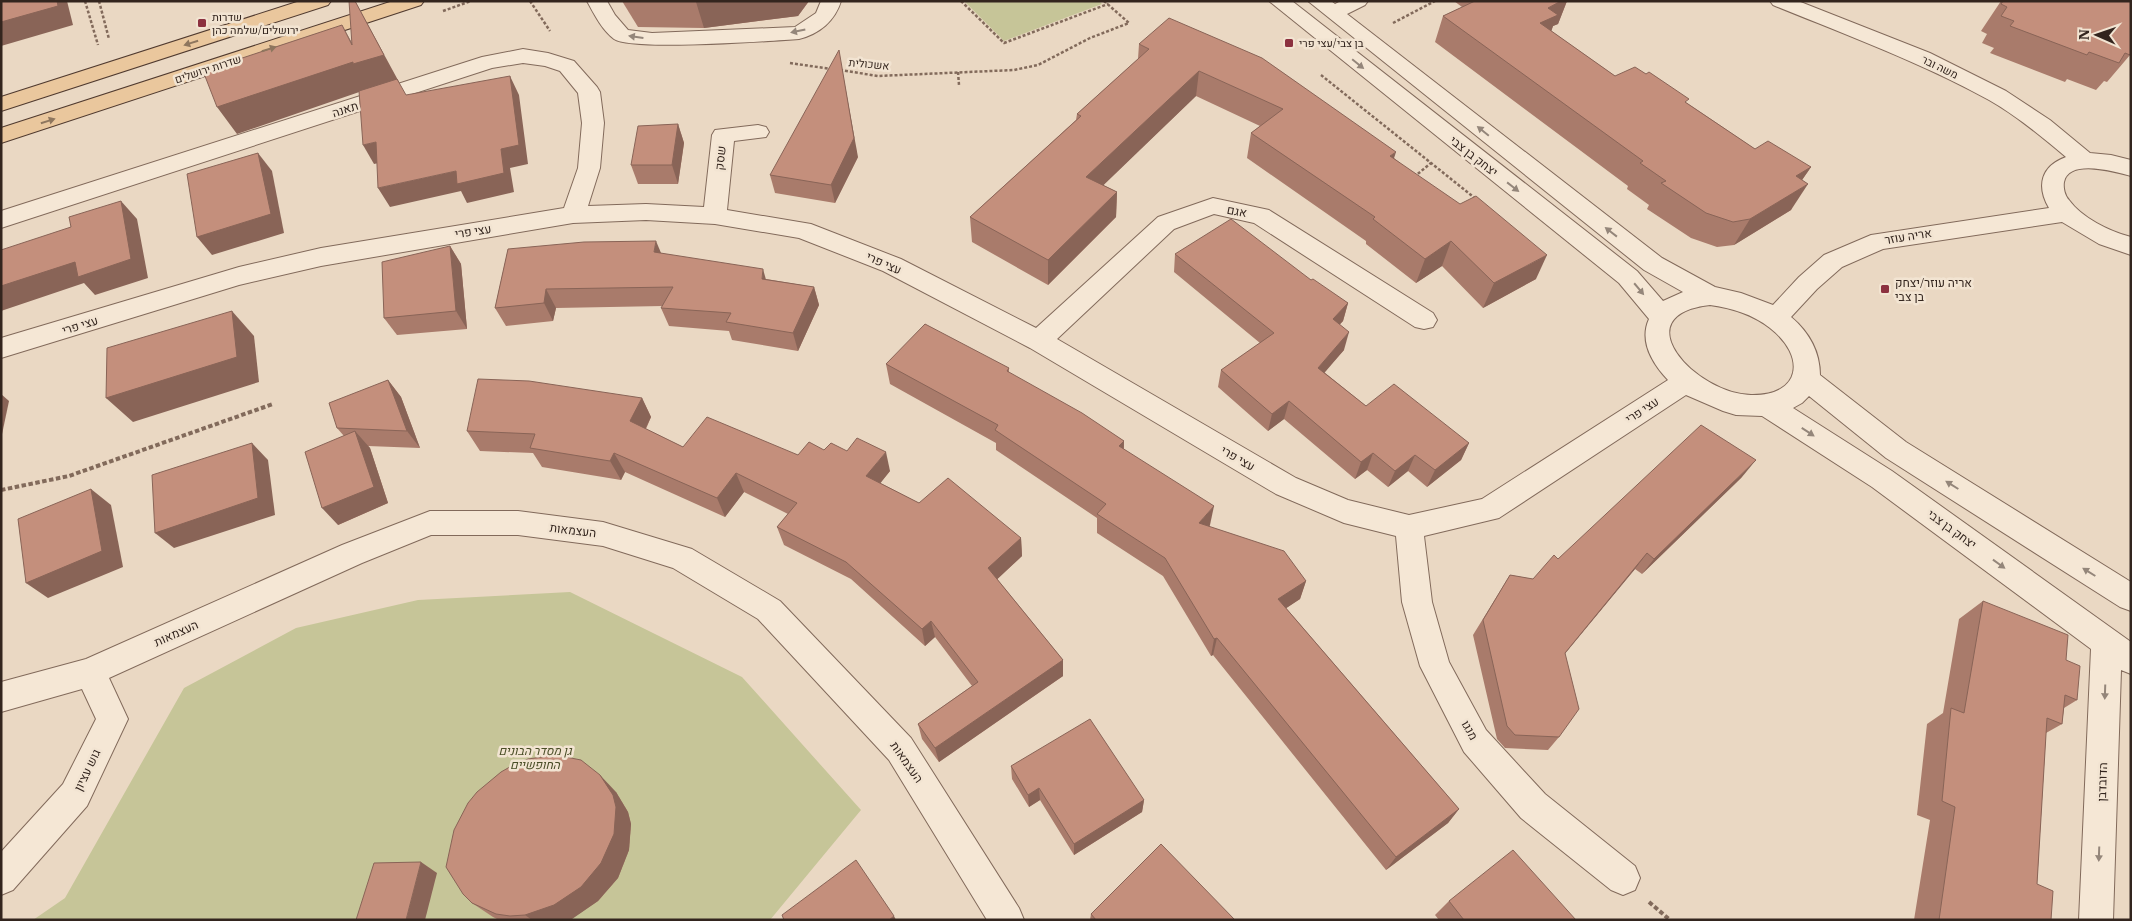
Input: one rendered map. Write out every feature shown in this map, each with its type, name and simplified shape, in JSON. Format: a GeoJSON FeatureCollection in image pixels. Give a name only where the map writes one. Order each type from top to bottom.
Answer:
{"type":"FeatureCollection","features":[{"type":"Feature","properties":{"kind":"main road"},"geometry":{"type":"LineString","coordinates":[[1,104],[321,1]]}},
{"type":"Feature","properties":{"kind":"main road","name":"שדרות ירושלים"},"geometry":{"type":"LineString","coordinates":[[1,136],[414,1]]}},
{"type":"Feature","properties":{"kind":"street"},"geometry":{"type":"LineString","coordinates":[[597,1],[606,18],[622,35],[652,39],[799,33],[817,25],[829,10],[832,1]]}},
{"type":"Feature","properties":{"kind":"street","name":"יצחק בן צבי"},"geometry":{"type":"LineString","coordinates":[[1279,1],[1628,277],[1662,317]]}},
{"type":"Feature","properties":{"kind":"street"},"geometry":{"type":"LineString","coordinates":[[1326,7],[1358,1]]}},
{"type":"Feature","properties":{"kind":"street","name":"משה ובר"},"geometry":{"type":"LineString","coordinates":[[1780,1],[1923,58],[1998,96],[2042,125],[2085,161]]}},
{"type":"Feature","properties":{"kind":"street","name":"יצחק בן צבי"},"geometry":{"type":"LineString","coordinates":[[1326,7],[1543,180],[1653,264],[1710,296]]}},
{"type":"Feature","properties":{"kind":"street","name":"תאנה"},"geometry":{"type":"LineString","coordinates":[[1,220],[489,62],[523,56],[567,66],[589,92],[594,123],[588,168],[573,215]]}},
{"type":"Feature","properties":{"kind":"street","name":"שסק"},"geometry":{"type":"LineString","coordinates":[[714,216],[723,135],[758,132]]}},
{"type":"Feature","properties":{"kind":"street"},"geometry":{"type":"LineString","coordinates":[[2131,168],[2112,163],[2085,161],[2067,165],[2059,170],[2052,183],[2056,199],[2076,222],[2116,243],[2131,246]]}},
{"type":"Feature","properties":{"kind":"street","name":"אגם"},"geometry":{"type":"LineString","coordinates":[[1039,341],[1166,224],[1212,206],[1261,216],[1424,320]]}},
{"type":"Feature","properties":{"kind":"street","name":"עצי פרי"},"geometry":{"type":"LineString","coordinates":[[1,348],[239,276],[321,257],[573,215],[646,212],[714,216],[803,230],[892,266],[1039,341],[1286,486],[1344,511],[1409,527],[1489,510],[1686,382]]}},
{"type":"Feature","properties":{"kind":"street","name":"אריה עוזר"},"geometry":{"type":"LineString","coordinates":[[1776,318],[1808,283],[1833,261],[1879,241],[2068,213]]}},
{"type":"Feature","properties":{"kind":"street"},"geometry":{"type":"LineString","coordinates":[[1710,296],[1732,299],[1755,306],[1776,318],[1798,341],[1805,354],[1808,367],[1806,379],[1792,397],[1767,406],[1747,406],[1725,402],[1704,394],[1686,382],[1668,363],[1658,342],[1657,329],[1662,317],[1670,308],[1681,302],[1694,297],[1710,296]]}},
{"type":"Feature","properties":{"kind":"street"},"geometry":{"type":"LineString","coordinates":[[1806,379],[1896,450],[2131,598]]}},
{"type":"Feature","properties":{"kind":"street","name":"יצחק בן צבי"},"geometry":{"type":"LineString","coordinates":[[1767,406],[1882,479],[2119,652]]}},
{"type":"Feature","properties":{"kind":"street","name":"העצמאות"},"geometry":{"type":"LineString","coordinates":[[1,697],[90,672],[352,554],[430,523],[518,523],[603,534],[682,558],[769,610],[900,749],[1006,920]]}},
{"type":"Feature","properties":{"kind":"street","name":"מנגו"},"geometry":{"type":"LineString","coordinates":[[1409,527],[1417,602],[1435,666],[1476,741],[1533,806],[1623,878]]}},
{"type":"Feature","properties":{"kind":"street","name":"הדובדבן"},"geometry":{"type":"LineString","coordinates":[[2096,920],[2119,652]]}},
{"type":"Feature","properties":{"kind":"street","name":"גוש עציון"},"geometry":{"type":"LineString","coordinates":[[1,878],[76,795],[112,719],[90,672]]}},
{"type":"Feature","properties":{"kind":"path"},"geometry":{"type":"LineString","coordinates":[[86,1],[99,48]]}},
{"type":"Feature","properties":{"kind":"path"},"geometry":{"type":"LineString","coordinates":[[99,1],[111,44]]}},
{"type":"Feature","properties":{"kind":"path"},"geometry":{"type":"LineString","coordinates":[[530,1],[550,31]]}},
{"type":"Feature","properties":{"kind":"path"},"geometry":{"type":"LineString","coordinates":[[961,1],[1004,43],[1108,4]]}},
{"type":"Feature","properties":{"kind":"path","name":"אשכולית"},"geometry":{"type":"LineString","coordinates":[[789,63],[878,76],[1014,70],[1038,65],[1090,38],[1129,22],[1104,1]]}},
{"type":"Feature","properties":{"kind":"path"},"geometry":{"type":"LineString","coordinates":[[1366,37],[1436,1]]}},
{"type":"Feature","properties":{"kind":"path"},"geometry":{"type":"LineString","coordinates":[[958,72],[959,85]]}},
{"type":"Feature","properties":{"kind":"path"},"geometry":{"type":"LineString","coordinates":[[1321,75],[1477,200]]}},
{"type":"Feature","properties":{"kind":"path"},"geometry":{"type":"LineString","coordinates":[[1408,182],[1431,163]]}},
{"type":"Feature","properties":{"kind":"path"},"geometry":{"type":"LineString","coordinates":[[1,490],[69,476],[272,404]]}},
{"type":"Feature","properties":{"kind":"green space"},"geometry":{"type":"Polygon","coordinates":[[[964,1],[1099,1],[1102,4],[1004,41],[964,1]]]}},
{"type":"Feature","properties":{"kind":"green space","name":"גן מסדר הבונים החופשיים"},"geometry":{"type":"Polygon","coordinates":[[[570,592],[742,677],[861,810],[770,920],[33,920],[65,898],[184,688],[296,628],[418,600],[570,592]]]}},
{"type":"Feature","properties":{"kind":"building"},"geometry":{"type":"Polygon","coordinates":[[[1,1],[57,1],[58,6],[1,22],[1,1]]]}},
{"type":"Feature","properties":{"kind":"building"},"geometry":{"type":"Polygon","coordinates":[[[349,1],[355,1],[384,55],[353,64],[353,62],[217,107],[203,71],[342,25],[352,45],[349,1]]]}},
{"type":"Feature","properties":{"kind":"building"},"geometry":{"type":"Polygon","coordinates":[[[1475,1],[1561,1],[1548,8],[1558,15],[1540,23],[1615,76],[1635,67],[1646,74],[1649,72],[1689,99],[1685,102],[1755,149],[1768,141],[1811,167],[1796,176],[1808,184],[1750,219],[1733,222],[1706,213],[1661,183],[1666,181],[1640,163],[1643,161],[1443,16],[1475,1]]]}},
{"type":"Feature","properties":{"kind":"building"},"geometry":{"type":"Polygon","coordinates":[[[2003,1],[2131,1],[2131,54],[2125,53],[2119,63],[2089,52],[2087,55],[2010,26],[2014,21],[2001,16],[2007,7],[2001,4],[2003,1]]]}},
{"type":"Feature","properties":{"kind":"building"},"geometry":{"type":"Polygon","coordinates":[[[1169,18],[1262,58],[1396,152],[1390,156],[1460,204],[1476,196],[1547,255],[1494,283],[1451,241],[1425,259],[1373,219],[1375,217],[1251,133],[1283,109],[1199,71],[1086,177],[1117,192],[1048,260],[970,217],[1081,116],[1077,114],[1149,49],[1139,44],[1169,18]]]}},
{"type":"Feature","properties":{"kind":"building"},"geometry":{"type":"Polygon","coordinates":[[[839,50],[854,138],[831,185],[770,175],[839,50]]]}},
{"type":"Feature","properties":{"kind":"building"},"geometry":{"type":"Polygon","coordinates":[[[510,76],[519,145],[501,149],[504,173],[457,184],[456,171],[378,188],[376,142],[363,145],[359,91],[397,79],[406,95],[510,76]]]}},
{"type":"Feature","properties":{"kind":"building"},"geometry":{"type":"Polygon","coordinates":[[[678,124],[672,165],[631,165],[638,126],[678,124]]]}},
{"type":"Feature","properties":{"kind":"building"},"geometry":{"type":"Polygon","coordinates":[[[258,153],[271,214],[197,237],[187,174],[258,153]]]}},
{"type":"Feature","properties":{"kind":"building"},"geometry":{"type":"Polygon","coordinates":[[[121,201],[131,259],[78,277],[75,262],[1,286],[1,250],[71,227],[69,217],[121,201]]]}},
{"type":"Feature","properties":{"kind":"building"},"geometry":{"type":"Polygon","coordinates":[[[1231,219],[1311,280],[1313,279],[1348,303],[1333,319],[1349,332],[1318,368],[1366,406],[1394,384],[1469,443],[1435,470],[1415,455],[1395,471],[1373,453],[1361,462],[1289,401],[1272,414],[1221,370],[1274,333],[1175,254],[1231,219]]]}},
{"type":"Feature","properties":{"kind":"building"},"geometry":{"type":"Polygon","coordinates":[[[656,241],[654,252],[763,269],[762,279],[814,287],[793,333],[726,322],[731,313],[661,308],[673,287],[546,289],[544,303],[495,308],[508,249],[584,242],[656,241]]]}},
{"type":"Feature","properties":{"kind":"building"},"geometry":{"type":"Polygon","coordinates":[[[450,246],[456,311],[384,318],[382,262],[450,246]]]}},
{"type":"Feature","properties":{"kind":"building"},"geometry":{"type":"Polygon","coordinates":[[[232,311],[237,357],[106,398],[107,348],[232,311]]]}},
{"type":"Feature","properties":{"kind":"building"},"geometry":{"type":"Polygon","coordinates":[[[925,324],[1009,368],[1007,371],[1082,413],[1124,441],[1119,446],[1214,506],[1199,523],[1284,551],[1306,581],[1278,599],[1459,809],[1396,857],[1217,638],[1214,639],[1165,558],[1097,514],[1106,504],[995,430],[998,425],[886,364],[925,324]]]}},
{"type":"Feature","properties":{"kind":"building"},"geometry":{"type":"Polygon","coordinates":[[[478,379],[529,381],[642,398],[630,421],[683,447],[707,417],[798,455],[809,442],[824,450],[831,443],[847,451],[857,438],[886,452],[866,476],[919,503],[948,478],[1021,538],[988,568],[1063,660],[935,748],[918,724],[978,682],[931,621],[922,629],[846,562],[777,527],[797,503],[736,473],[717,498],[614,453],[610,461],[530,448],[535,434],[467,431],[478,379]]]}},
{"type":"Feature","properties":{"kind":"building"},"geometry":{"type":"Polygon","coordinates":[[[388,380],[407,431],[337,428],[329,403],[388,380]]]}},
{"type":"Feature","properties":{"kind":"building"},"geometry":{"type":"Polygon","coordinates":[[[1701,425],[1756,460],[1654,559],[1647,553],[1565,653],[1579,709],[1559,737],[1515,735],[1507,726],[1483,620],[1510,575],[1533,579],[1554,555],[1558,559],[1701,425]]]}},
{"type":"Feature","properties":{"kind":"building"},"geometry":{"type":"Polygon","coordinates":[[[355,431],[374,487],[322,508],[305,452],[355,431]]]}},
{"type":"Feature","properties":{"kind":"building"},"geometry":{"type":"Polygon","coordinates":[[[252,443],[258,498],[155,533],[152,475],[252,443]]]}},
{"type":"Feature","properties":{"kind":"building"},"geometry":{"type":"Polygon","coordinates":[[[91,489],[102,551],[26,583],[18,519],[91,489]]]}},
{"type":"Feature","properties":{"kind":"building"},"geometry":{"type":"Polygon","coordinates":[[[1983,601],[2068,635],[2066,660],[2080,666],[2077,700],[2065,695],[2062,724],[2047,718],[2037,884],[2053,891],[2051,920],[1939,920],[1955,807],[1942,801],[1951,708],[1964,713],[1983,601]]]}},
{"type":"Feature","properties":{"kind":"building"},"geometry":{"type":"Polygon","coordinates":[[[1090,719],[1144,800],[1074,844],[1039,788],[1028,795],[1011,766],[1090,719]]]}},
{"type":"Feature","properties":{"kind":"building"},"geometry":{"type":"Polygon","coordinates":[[[556,755],[581,760],[600,775],[613,795],[616,807],[614,834],[601,863],[581,887],[554,905],[525,915],[510,916],[496,914],[472,903],[463,894],[446,867],[454,830],[468,803],[477,792],[501,772],[515,764],[528,759],[556,755]]]}},
{"type":"Feature","properties":{"kind":"building"},"geometry":{"type":"Polygon","coordinates":[[[1161,844],[1235,920],[1096,920],[1091,914],[1161,844]]]}},
{"type":"Feature","properties":{"kind":"building"},"geometry":{"type":"Polygon","coordinates":[[[1513,850],[1576,920],[1464,920],[1449,901],[1513,850]]]}},
{"type":"Feature","properties":{"kind":"building"},"geometry":{"type":"Polygon","coordinates":[[[856,860],[894,916],[889,920],[784,920],[782,915],[856,860]]]}},
{"type":"Feature","properties":{"kind":"building"},"geometry":{"type":"Polygon","coordinates":[[[421,862],[406,920],[356,920],[374,863],[421,862]]]}},
{"type":"Feature","properties":{"kind":"place","name":"שדרות ירושלים/שלמה כהן"},"geometry":{"type":"Point","coordinates":[202,23]}},
{"type":"Feature","properties":{"kind":"place","name":"בן צבי/עצי פרי"},"geometry":{"type":"Point","coordinates":[1289,43]}},
{"type":"Feature","properties":{"kind":"place","name":"אריה עוזר/יצחק בן צבי"},"geometry":{"type":"Point","coordinates":[1885,289]}}]}
